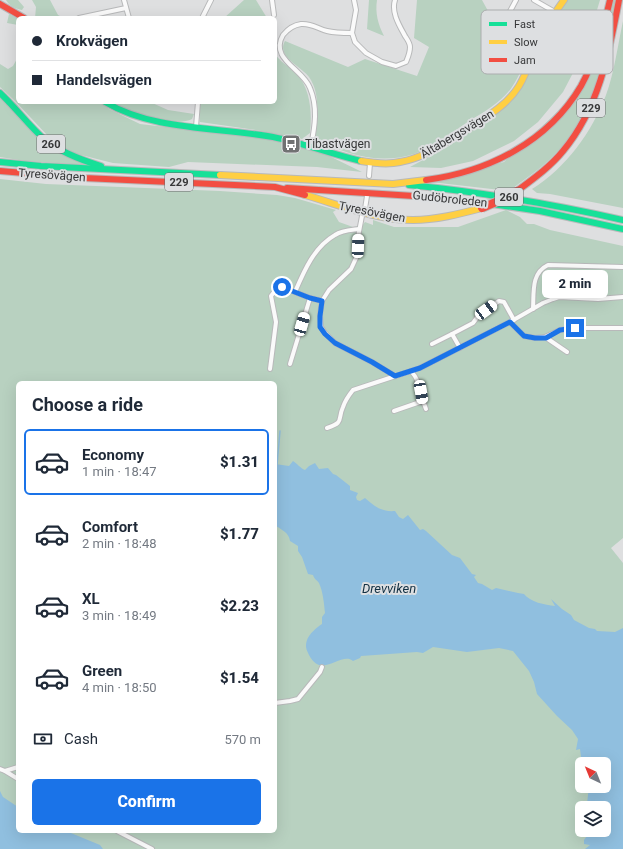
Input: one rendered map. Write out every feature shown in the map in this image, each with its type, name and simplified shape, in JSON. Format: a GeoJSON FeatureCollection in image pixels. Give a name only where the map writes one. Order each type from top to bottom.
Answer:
{"type":"FeatureCollection","features":[{"type":"Feature","properties":{"kind":"main road"},"geometry":{"type":"LineString","coordinates":[[1,0],[0,3],[21,16]]}},
{"type":"Feature","properties":{"kind":"main road","name":"Ältabergsvägen"},"geometry":{"type":"LineString","coordinates":[[556,10],[564,0]]}},
{"type":"Feature","properties":{"kind":"main road","name":"Tyresövägen"},"geometry":{"type":"LineString","coordinates":[[608,10],[610,0]]}},
{"type":"Feature","properties":{"kind":"main road","name":"Tyresövägen"},"geometry":{"type":"LineString","coordinates":[[613,30],[619,0]]}},
{"type":"Feature","properties":{"kind":"main road","name":"Ältabergsvägen"},"geometry":{"type":"LineString","coordinates":[[110,104],[128,113],[156,122],[287,140],[370,164],[389,164],[418,158],[438,148],[499,108],[519,85],[524,74]]}},
{"type":"Feature","properties":{"kind":"main road","name":"Tyresövägen"},"geometry":{"type":"LineString","coordinates":[[0,162],[41,166],[393,184],[440,178],[478,168],[514,152],[539,134],[566,106],[582,84],[587,74]]}},
{"type":"Feature","properties":{"kind":"main road","name":"Tyresövägen"},"geometry":{"type":"LineString","coordinates":[[0,171],[84,178],[275,187],[390,218],[413,220],[454,216],[482,208],[517,191],[539,176],[574,139],[595,99],[604,74]]}},
{"type":"Feature","properties":{"kind":"main road","name":"260"},"geometry":{"type":"LineString","coordinates":[[0,93],[38,133],[55,147],[76,158],[113,170]]}},
{"type":"Feature","properties":{"kind":"main road","name":"Gudöbroleden"},"geometry":{"type":"LineString","coordinates":[[393,184],[482,193],[531,200],[623,220]]}},
{"type":"Feature","properties":{"kind":"main road","name":"Gudöbroleden"},"geometry":{"type":"LineString","coordinates":[[275,187],[392,193],[452,198],[538,210],[623,229]]}},
{"type":"Feature","properties":{"kind":"street"},"geometry":{"type":"LineString","coordinates":[[124,0],[128,16]]}},
{"type":"Feature","properties":{"kind":"street"},"geometry":{"type":"LineString","coordinates":[[203,16],[211,0]]}},
{"type":"Feature","properties":{"kind":"street"},"geometry":{"type":"LineString","coordinates":[[272,0],[274,15]]}},
{"type":"Feature","properties":{"kind":"street"},"geometry":{"type":"LineString","coordinates":[[354,0],[356,10],[352,33],[355,42],[366,52],[382,62],[396,66],[406,62],[410,45],[395,16],[393,6],[395,0]]}},
{"type":"Feature","properties":{"kind":"street"},"geometry":{"type":"LineString","coordinates":[[511,10],[516,0]]}},
{"type":"Feature","properties":{"kind":"street"},"geometry":{"type":"LineString","coordinates":[[534,0],[552,10]]}},
{"type":"Feature","properties":{"kind":"street"},"geometry":{"type":"LineString","coordinates":[[88,16],[126,8]]}},
{"type":"Feature","properties":{"kind":"street"},"geometry":{"type":"LineString","coordinates":[[311,146],[315,127],[315,114],[310,88],[304,78],[282,56],[279,49],[280,41],[289,29],[298,24],[314,25],[326,31],[352,33]]}},
{"type":"Feature","properties":{"kind":"street"},"geometry":{"type":"LineString","coordinates":[[196,127],[198,104]]}},
{"type":"Feature","properties":{"kind":"street"},"geometry":{"type":"LineString","coordinates":[[369,176],[370,164]]}},
{"type":"Feature","properties":{"kind":"street"},"geometry":{"type":"LineString","coordinates":[[365,209],[368,196]]}},
{"type":"Feature","properties":{"kind":"street"},"geometry":{"type":"LineString","coordinates":[[362,216],[359,229],[357,256],[351,269],[329,290],[322,301],[320,327],[335,343],[395,376]]}},
{"type":"Feature","properties":{"kind":"street"},"geometry":{"type":"LineString","coordinates":[[295,292],[303,272],[311,259],[323,245],[335,235],[343,231],[359,229]]}},
{"type":"Feature","properties":{"kind":"street"},"geometry":{"type":"LineString","coordinates":[[532,309],[535,278],[543,268],[548,265],[623,267]]}},
{"type":"Feature","properties":{"kind":"street"},"geometry":{"type":"LineString","coordinates":[[270,369],[276,322],[270,296],[278,287],[282,287],[322,301]]}},
{"type":"Feature","properties":{"kind":"street"},"geometry":{"type":"LineString","coordinates":[[327,428],[340,420],[343,406],[352,390],[420,368],[514,320],[543,303],[560,297],[598,299],[623,297]]}},
{"type":"Feature","properties":{"kind":"street"},"geometry":{"type":"LineString","coordinates":[[290,364],[310,298]]}},
{"type":"Feature","properties":{"kind":"street"},"geometry":{"type":"LineString","coordinates":[[432,344],[472,322],[479,315],[499,301],[504,302],[514,320]]}},
{"type":"Feature","properties":{"kind":"street"},"geometry":{"type":"LineString","coordinates":[[510,322],[524,336],[535,338],[546,338],[560,330],[575,328],[623,328]]}},
{"type":"Feature","properties":{"kind":"street"},"geometry":{"type":"LineString","coordinates":[[452,334],[460,348]]}},
{"type":"Feature","properties":{"kind":"street"},"geometry":{"type":"LineString","coordinates":[[546,338],[567,352]]}},
{"type":"Feature","properties":{"kind":"street"},"geometry":{"type":"LineString","coordinates":[[411,371],[419,383],[426,409]]}},
{"type":"Feature","properties":{"kind":"street"},"geometry":{"type":"LineString","coordinates":[[394,411],[423,401]]}},
{"type":"Feature","properties":{"kind":"street"},"geometry":{"type":"LineString","coordinates":[[277,703],[298,699],[320,672],[322,667]]}},
{"type":"Feature","properties":{"kind":"street"},"geometry":{"type":"LineString","coordinates":[[2,770],[16,767]]}},
{"type":"Feature","properties":{"kind":"street"},"geometry":{"type":"LineString","coordinates":[[2,770],[16,779]]}},
{"type":"Feature","properties":{"kind":"street"},"geometry":{"type":"LineString","coordinates":[[121,833],[152,849]]}},
{"type":"Feature","properties":{"kind":"green space"},"geometry":{"type":"Polygon","coordinates":[[[6,0],[18,0],[24,7],[22,10],[15,8],[6,0]]]}},
{"type":"Feature","properties":{"kind":"green space"},"geometry":{"type":"Polygon","coordinates":[[[32,0],[50,0],[60,16],[35,16],[36,7],[32,0]]]}},
{"type":"Feature","properties":{"kind":"green space"},"geometry":{"type":"Polygon","coordinates":[[[244,0],[256,0],[266,16],[226,16],[244,0]]]}},
{"type":"Feature","properties":{"kind":"green space"},"geometry":{"type":"Polygon","coordinates":[[[369,0],[377,0],[376,9],[380,27],[384,36],[367,29],[369,0]]]}},
{"type":"Feature","properties":{"kind":"green space"},"geometry":{"type":"Polygon","coordinates":[[[417,0],[482,0],[488,10],[481,10],[481,74],[519,74],[512,87],[498,102],[436,144],[414,154],[389,159],[363,156],[338,149],[315,138],[317,98],[313,84],[309,77],[287,57],[283,47],[285,41],[348,67],[365,59],[417,76],[429,47],[414,38],[417,0]]]}},
{"type":"Feature","properties":{"kind":"green space"},"geometry":{"type":"Polygon","coordinates":[[[568,0],[600,0],[597,10],[561,10],[568,0]]]}},
{"type":"Feature","properties":{"kind":"green space"},"geometry":{"type":"Polygon","coordinates":[[[612,0],[616,0],[613,15],[613,10],[609,10],[612,0]]]}},
{"type":"Feature","properties":{"kind":"green space"},"geometry":{"type":"Polygon","coordinates":[[[9,14],[16,18],[16,25],[7,23],[9,14]]]}},
{"type":"Feature","properties":{"kind":"green space"},"geometry":{"type":"Polygon","coordinates":[[[623,21],[623,208],[550,194],[537,193],[532,189],[556,171],[567,160],[593,122],[606,95],[616,59],[623,21]]]}},
{"type":"Feature","properties":{"kind":"green space"},"geometry":{"type":"Polygon","coordinates":[[[277,56],[301,79],[308,94],[311,117],[310,133],[302,139],[256,130],[200,122],[199,104],[277,104],[277,56]]]}},
{"type":"Feature","properties":{"kind":"green space"},"geometry":{"type":"Polygon","coordinates":[[[16,61],[16,102],[0,87],[0,64],[8,69],[13,66],[16,61]]]}},
{"type":"Feature","properties":{"kind":"green space"},"geometry":{"type":"Polygon","coordinates":[[[525,74],[572,74],[563,92],[538,122],[514,141],[473,161],[441,168],[410,167],[449,146],[512,100],[525,74]]]}},
{"type":"Feature","properties":{"kind":"green space"},"geometry":{"type":"Polygon","coordinates":[[[588,74],[599,74],[591,98],[572,134],[547,162],[509,191],[431,182],[504,162],[583,88],[588,74]]]}},
{"type":"Feature","properties":{"kind":"green space"},"geometry":{"type":"Polygon","coordinates":[[[0,96],[33,132],[89,165],[25,161],[0,157],[0,96]]]}},
{"type":"Feature","properties":{"kind":"green space"},"geometry":{"type":"Polygon","coordinates":[[[18,104],[103,104],[109,109],[140,124],[261,138],[319,151],[362,172],[317,167],[188,162],[169,167],[113,163],[77,154],[59,145],[47,135],[18,104]]]}},
{"type":"Feature","properties":{"kind":"green space"},"geometry":{"type":"Polygon","coordinates":[[[116,104],[154,104],[168,110],[194,114],[192,119],[175,122],[152,118],[116,104]]]}},
{"type":"Feature","properties":{"kind":"green space"},"geometry":{"type":"Polygon","coordinates":[[[0,179],[46,184],[220,191],[277,195],[295,198],[336,210],[333,212],[339,222],[353,227],[362,226],[365,222],[373,225],[373,220],[394,227],[458,227],[506,210],[520,217],[527,224],[534,224],[550,230],[623,246],[623,538],[611,548],[623,563],[623,849],[0,849],[0,179]]]}},
{"type":"Feature","properties":{"kind":"water","name":"Drevviken"},"geometry":{"type":"Polygon","coordinates":[[[293,461],[305,470],[315,463],[319,469],[328,468],[333,474],[350,486],[350,490],[358,493],[356,497],[357,500],[360,501],[365,498],[379,508],[386,511],[395,511],[399,517],[403,519],[408,515],[420,530],[423,529],[426,531],[452,555],[460,558],[472,574],[476,575],[474,577],[478,583],[492,590],[496,588],[524,594],[534,601],[555,606],[551,599],[571,615],[574,620],[597,631],[615,632],[623,628],[623,849],[585,849],[590,845],[584,844],[584,840],[586,837],[611,837],[611,801],[587,801],[588,793],[611,793],[611,757],[581,757],[580,749],[576,750],[578,739],[572,730],[537,694],[529,671],[513,651],[499,648],[467,652],[433,647],[423,653],[417,652],[361,656],[353,661],[343,659],[325,665],[320,665],[314,662],[308,653],[306,644],[311,633],[322,624],[322,617],[325,613],[323,598],[319,583],[313,575],[308,574],[302,557],[298,551],[298,546],[290,541],[288,535],[277,526],[277,464],[289,466],[293,461]]]}},
{"type":"Feature","properties":{"kind":"water"},"geometry":{"type":"Polygon","coordinates":[[[0,791],[3,797],[16,806],[16,833],[71,833],[100,845],[103,849],[0,849],[0,791]]]}},
{"type":"Feature","properties":{"kind":"waterway"},"geometry":{"type":"LineString","coordinates":[[277,465],[280,431]]}},
{"type":"Feature","properties":{"kind":"traffic: fast"},"geometry":{"type":"LineString","coordinates":[[0,93],[45,140],[72,156],[101,166]]}},
{"type":"Feature","properties":{"kind":"traffic: fast"},"geometry":{"type":"LineString","coordinates":[[109,104],[144,118],[165,123],[273,137],[361,161]]}},
{"type":"Feature","properties":{"kind":"traffic: fast"},"geometry":{"type":"LineString","coordinates":[[0,162],[41,166],[220,175]]}},
{"type":"Feature","properties":{"kind":"traffic: fast"},"geometry":{"type":"LineString","coordinates":[[409,185],[516,199],[623,220]]}},
{"type":"Feature","properties":{"kind":"traffic: fast"},"geometry":{"type":"LineString","coordinates":[[492,204],[540,211],[623,229]]}},
{"type":"Feature","properties":{"kind":"traffic: slow"},"geometry":{"type":"LineString","coordinates":[[557,10],[564,0]]}},
{"type":"Feature","properties":{"kind":"traffic: slow"},"geometry":{"type":"LineString","coordinates":[[361,161],[395,163],[409,160],[433,150],[501,106],[514,93],[525,74]]}},
{"type":"Feature","properties":{"kind":"traffic: slow"},"geometry":{"type":"LineString","coordinates":[[220,175],[393,184],[426,180]]}},
{"type":"Feature","properties":{"kind":"traffic: slow"},"geometry":{"type":"LineString","coordinates":[[305,195],[385,218],[413,220],[430,219],[482,208]]}},
{"type":"Feature","properties":{"kind":"traffic: jam"},"geometry":{"type":"LineString","coordinates":[[608,10],[610,0]]}},
{"type":"Feature","properties":{"kind":"traffic: jam"},"geometry":{"type":"LineString","coordinates":[[613,30],[619,0]]}},
{"type":"Feature","properties":{"kind":"traffic: jam"},"geometry":{"type":"LineString","coordinates":[[0,4],[21,16]]}},
{"type":"Feature","properties":{"kind":"traffic: jam"},"geometry":{"type":"LineString","coordinates":[[426,180],[472,170],[494,162],[534,138],[552,123],[567,106],[581,86],[587,74]]}},
{"type":"Feature","properties":{"kind":"traffic: jam"},"geometry":{"type":"LineString","coordinates":[[517,191],[553,162],[563,151],[586,117],[602,74]]}},
{"type":"Feature","properties":{"kind":"traffic: jam"},"geometry":{"type":"LineString","coordinates":[[0,171],[84,178],[275,187],[305,195]]}},
{"type":"Feature","properties":{"kind":"traffic: jam"},"geometry":{"type":"LineString","coordinates":[[287,188],[414,196],[492,204]]}},
{"type":"Feature","properties":{"kind":"traffic: jam"},"geometry":{"type":"LineString","coordinates":[[482,208],[517,191]]}},
{"type":"Feature","properties":{"kind":"place","name":"Tibastvägen"},"geometry":{"type":"Point","coordinates":[291,144]}},
{"type":"Feature","properties":{"kind":"route"},"geometry":{"type":"LineString","coordinates":[[282,287],[322,301],[320,327],[325,334],[335,343],[395,376],[420,368],[510,322],[524,336],[535,338],[546,338],[560,330],[575,328]]}}]}
